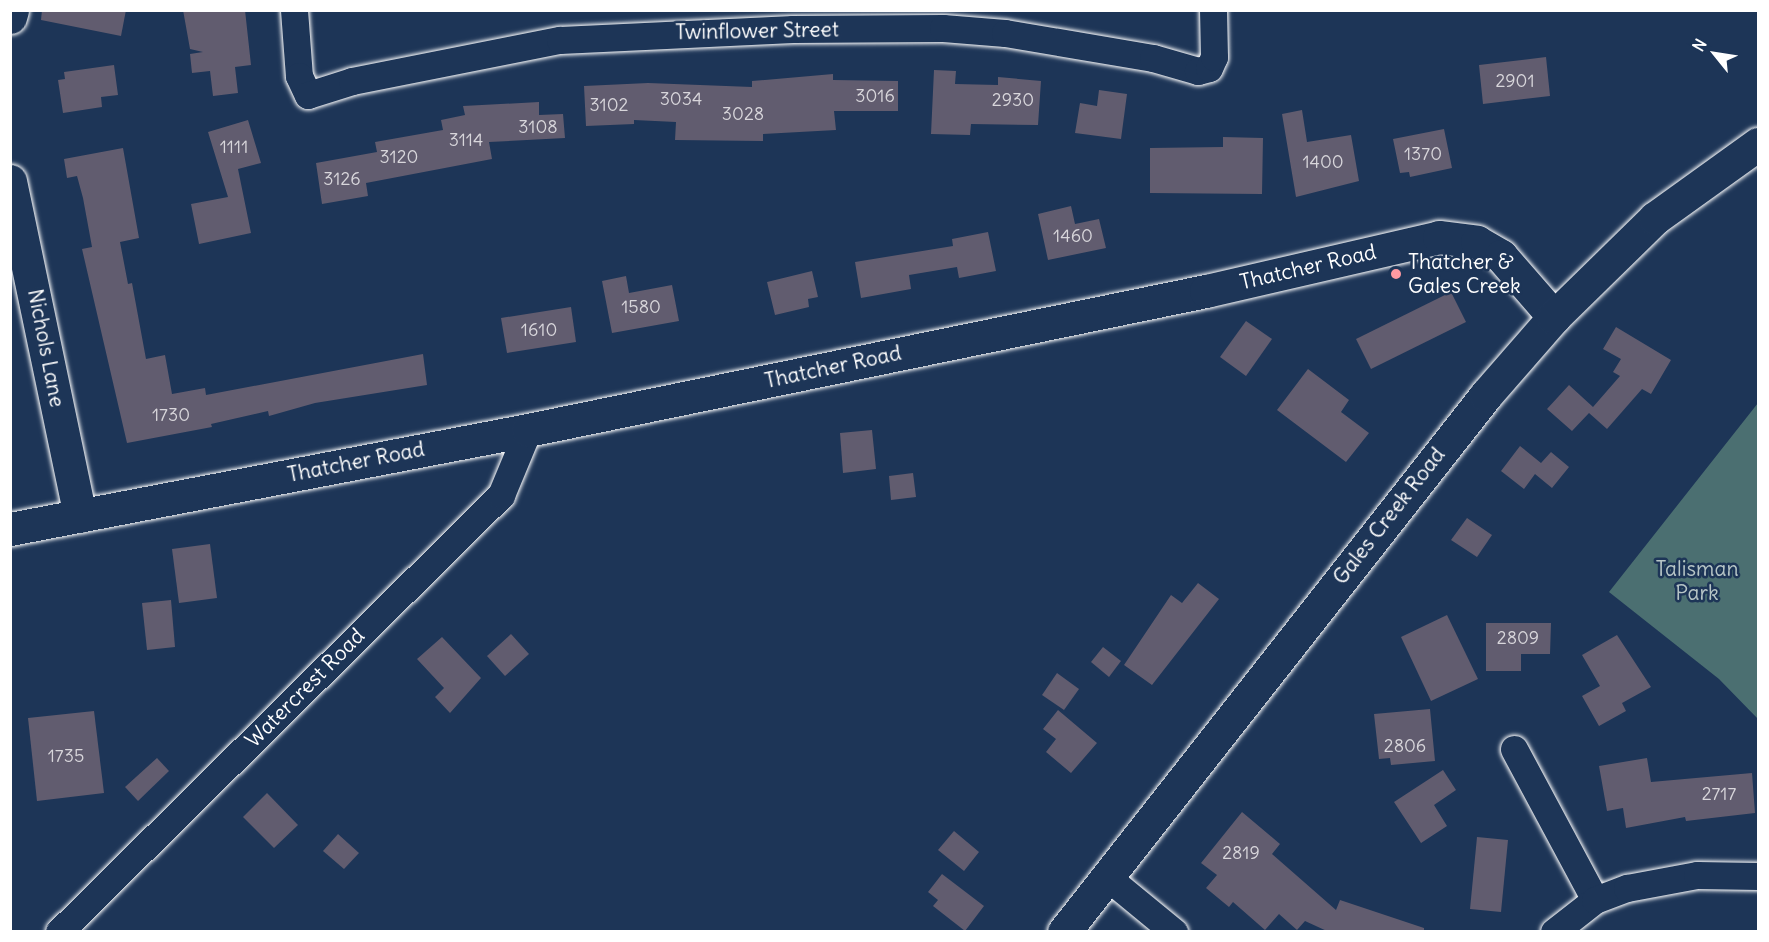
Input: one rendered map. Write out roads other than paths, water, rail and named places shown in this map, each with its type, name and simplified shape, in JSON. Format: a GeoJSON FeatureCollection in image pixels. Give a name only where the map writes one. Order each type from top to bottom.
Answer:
{"type":"FeatureCollection","features":[{"type":"Feature","properties":{"kind":"street"},"geometry":{"type":"LineString","coordinates":[[10,17],[12,10]]}},
{"type":"Feature","properties":{"kind":"street","name":"Twinflower Street"},"geometry":{"type":"LineString","coordinates":[[294,10],[299,76],[308,95],[352,81],[560,40],[792,20],[1005,33],[1153,58],[1198,71],[1209,68],[1216,42],[1213,10]]}},
{"type":"Feature","properties":{"kind":"street","name":"Gales Creek Road"},"geometry":{"type":"LineString","coordinates":[[1064,932],[1486,395],[1554,317],[1655,218],[1758,144]]}},
{"type":"Feature","properties":{"kind":"street","name":"Nichols Lane"},"geometry":{"type":"LineString","coordinates":[[10,181],[15,217],[80,516]]}},
{"type":"Feature","properties":{"kind":"street","name":"Thatcher Road"},"geometry":{"type":"LineString","coordinates":[[10,529],[528,430],[1206,291],[1439,237],[1477,242],[1501,256],[1554,317]]}},
{"type":"Feature","properties":{"kind":"street","name":"Watercrest Road"},"geometry":{"type":"LineString","coordinates":[[59,932],[501,495],[528,430]]}},
{"type":"Feature","properties":{"kind":"street"},"geometry":{"type":"LineString","coordinates":[[1514,750],[1594,900]]}},
{"type":"Feature","properties":{"kind":"street"},"geometry":{"type":"LineString","coordinates":[[1554,932],[1594,900],[1628,888],[1697,875],[1758,876]]}},
{"type":"Feature","properties":{"kind":"street"},"geometry":{"type":"LineString","coordinates":[[1107,877],[1174,932]]}},
{"type":"Feature","properties":{"kind":"place","name":"Thatcher & Gales Creek"},"geometry":{"type":"Point","coordinates":[1396,274]}},
{"type":"Feature","properties":{"kind":"park label","name":"Talisman Park"},"geometry":{"type":"Point","coordinates":[1697,581]}}]}
